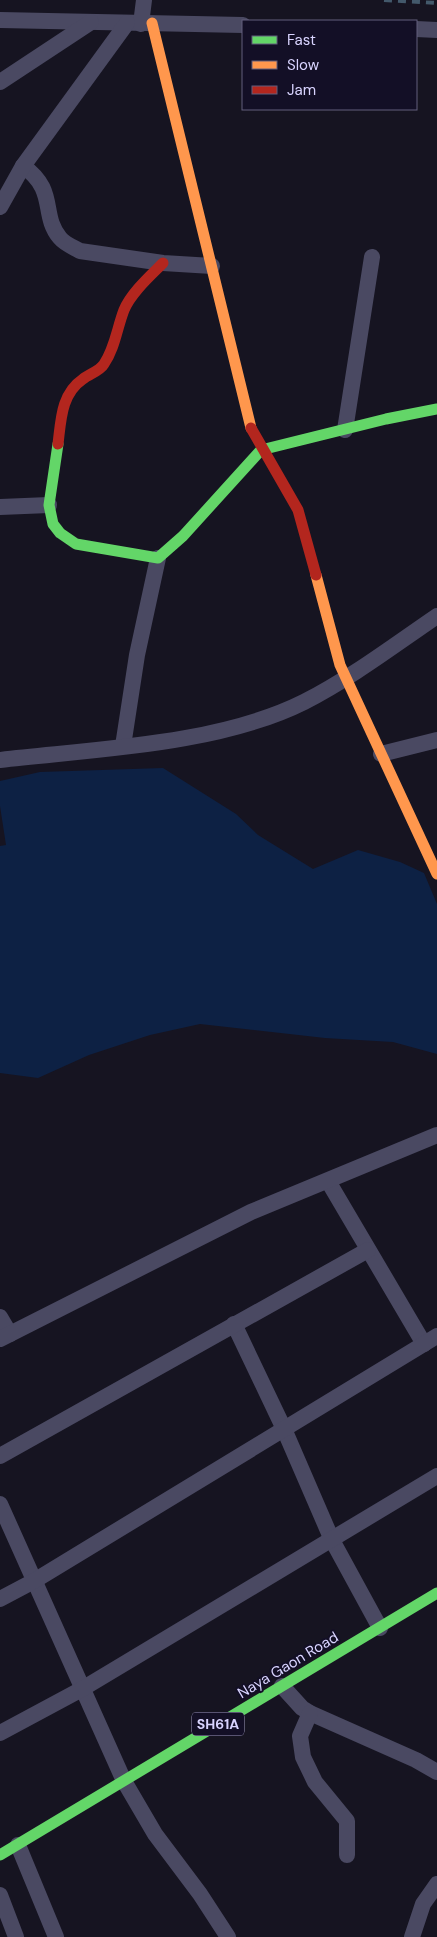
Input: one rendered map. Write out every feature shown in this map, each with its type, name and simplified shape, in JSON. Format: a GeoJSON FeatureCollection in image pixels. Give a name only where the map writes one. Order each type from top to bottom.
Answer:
{"type":"FeatureCollection","features":[{"type":"Feature","properties":{"kind":"street"},"geometry":{"type":"LineString","coordinates":[[144,0],[140,23],[212,266],[251,430],[261,450],[290,490],[298,510],[340,665],[436,872]]}},
{"type":"Feature","properties":{"kind":"street"},"geometry":{"type":"LineString","coordinates":[[0,20],[242,25]]}},
{"type":"Feature","properties":{"kind":"street"},"geometry":{"type":"LineString","coordinates":[[0,82],[91,22]]}},
{"type":"Feature","properties":{"kind":"street"},"geometry":{"type":"LineString","coordinates":[[0,207],[23,166],[140,23]]}},
{"type":"Feature","properties":{"kind":"street"},"geometry":{"type":"LineString","coordinates":[[417,29],[437,30]]}},
{"type":"Feature","properties":{"kind":"street"},"geometry":{"type":"LineString","coordinates":[[23,166],[35,174],[43,186],[57,234],[69,245],[80,251],[163,263],[212,266]]}},
{"type":"Feature","properties":{"kind":"street"},"geometry":{"type":"LineString","coordinates":[[345,430],[372,257]]}},
{"type":"Feature","properties":{"kind":"street"},"geometry":{"type":"LineString","coordinates":[[158,558],[76,544],[63,538],[51,520],[49,505],[63,406],[70,391],[81,380],[104,366],[110,354],[125,308],[146,279],[163,263]]}},
{"type":"Feature","properties":{"kind":"street"},"geometry":{"type":"LineString","coordinates":[[123,746],[137,655],[158,558],[182,536],[261,450],[386,419],[437,409]]}},
{"type":"Feature","properties":{"kind":"street"},"geometry":{"type":"LineString","coordinates":[[0,507],[49,505]]}},
{"type":"Feature","properties":{"kind":"street"},"geometry":{"type":"LineString","coordinates":[[0,760],[173,740],[245,725],[302,703],[346,679],[437,616]]}},
{"type":"Feature","properties":{"kind":"street"},"geometry":{"type":"LineString","coordinates":[[381,754],[437,740]]}},
{"type":"Feature","properties":{"kind":"street"},"geometry":{"type":"LineString","coordinates":[[0,1317],[5,1336],[251,1212],[437,1135]]}},
{"type":"Feature","properties":{"kind":"street"},"geometry":{"type":"LineString","coordinates":[[0,1599],[34,1581],[430,1340],[368,1250],[328,1181]]}},
{"type":"Feature","properties":{"kind":"street"},"geometry":{"type":"LineString","coordinates":[[0,1456],[368,1250]]}},
{"type":"Feature","properties":{"kind":"street"},"geometry":{"type":"LineString","coordinates":[[234,1324],[284,1429],[332,1540],[380,1628]]}},
{"type":"Feature","properties":{"kind":"street"},"geometry":{"type":"LineString","coordinates":[[0,1733],[82,1689],[437,1476]]}},
{"type":"Feature","properties":{"kind":"street"},"geometry":{"type":"LineString","coordinates":[[0,1504],[124,1781],[155,1834],[200,1894],[228,1937]]}},
{"type":"Feature","properties":{"kind":"street","name":"Naya Gaon Road"},"geometry":{"type":"LineString","coordinates":[[0,1856],[282,1686],[436,1597]]}},
{"type":"Feature","properties":{"kind":"street"},"geometry":{"type":"LineString","coordinates":[[282,1686],[302,1708],[310,1713],[416,1760],[437,1772]]}},
{"type":"Feature","properties":{"kind":"street"},"geometry":{"type":"LineString","coordinates":[[310,1713],[300,1736],[303,1757],[315,1782],[347,1821],[347,1855]]}},
{"type":"Feature","properties":{"kind":"street"},"geometry":{"type":"LineString","coordinates":[[18,1844],[56,1937]]}},
{"type":"Feature","properties":{"kind":"street"},"geometry":{"type":"LineString","coordinates":[[412,1937],[423,1904],[437,1884]]}},
{"type":"Feature","properties":{"kind":"street"},"geometry":{"type":"LineString","coordinates":[[0,1895],[16,1937]]}},
{"type":"Feature","properties":{"kind":"water"},"geometry":{"type":"Polygon","coordinates":[[[163,768],[236,814],[258,835],[313,869],[358,850],[400,862],[424,873],[437,904],[437,1054],[393,1042],[325,1038],[200,1024],[150,1035],[89,1055],[38,1078],[0,1073],[0,846],[6,845],[0,806],[0,781],[40,772],[163,768]]]}},
{"type":"Feature","properties":{"kind":"railway"},"geometry":{"type":"LineString","coordinates":[[384,0],[437,3]]}},
{"type":"Feature","properties":{"kind":"traffic: fast"},"geometry":{"type":"LineString","coordinates":[[58,444],[49,505],[53,524],[60,533],[76,544],[158,558],[183,536],[261,450],[386,419],[437,409]]}},
{"type":"Feature","properties":{"kind":"traffic: fast"},"geometry":{"type":"LineString","coordinates":[[0,1855],[437,1593]]}},
{"type":"Feature","properties":{"kind":"traffic: slow"},"geometry":{"type":"LineString","coordinates":[[152,23],[251,428]]}},
{"type":"Feature","properties":{"kind":"traffic: slow"},"geometry":{"type":"LineString","coordinates":[[316,575],[340,665],[437,874]]}},
{"type":"Feature","properties":{"kind":"traffic: jam"},"geometry":{"type":"LineString","coordinates":[[58,444],[63,408],[70,392],[83,379],[100,369],[104,364],[111,351],[124,310],[131,297],[163,263]]}},
{"type":"Feature","properties":{"kind":"traffic: jam"},"geometry":{"type":"LineString","coordinates":[[251,428],[298,510],[316,575]]}}]}
